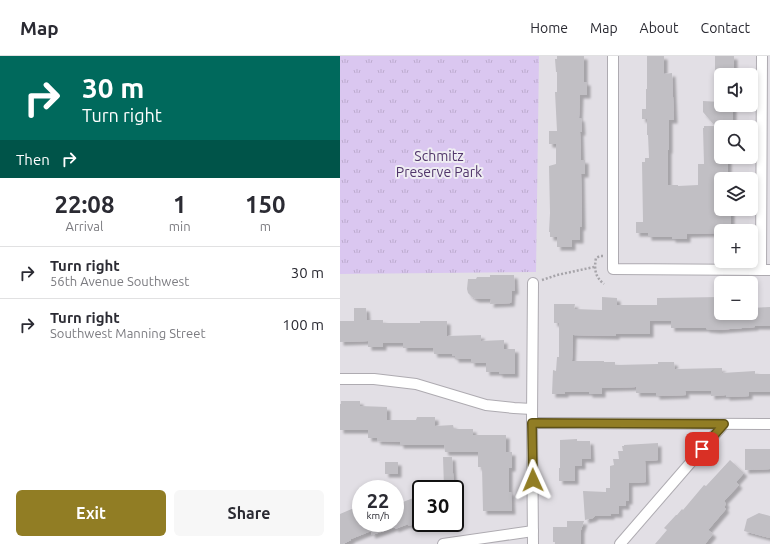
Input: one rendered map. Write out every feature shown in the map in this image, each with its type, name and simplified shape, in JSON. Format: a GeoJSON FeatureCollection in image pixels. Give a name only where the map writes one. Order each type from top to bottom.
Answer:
{"type":"FeatureCollection","features":[{"type":"Feature","properties":{"kind":"street"},"geometry":{"type":"LineString","coordinates":[[613,56],[613,269],[766,270],[762,56]]}},
{"type":"Feature","properties":{"kind":"street"},"geometry":{"type":"LineString","coordinates":[[533,283],[533,544]]}},
{"type":"Feature","properties":{"kind":"street"},"geometry":{"type":"LineString","coordinates":[[340,379],[374,379],[416,384],[486,405],[532,409]]}},
{"type":"Feature","properties":{"kind":"street"},"geometry":{"type":"LineString","coordinates":[[532,423],[770,424]]}},
{"type":"Feature","properties":{"kind":"street"},"geometry":{"type":"LineString","coordinates":[[620,544],[724,424]]}},
{"type":"Feature","properties":{"kind":"street"},"geometry":{"type":"LineString","coordinates":[[443,544],[533,531]]}},
{"type":"Feature","properties":{"kind":"path"},"geometry":{"type":"LineString","coordinates":[[603,256],[596,258],[594,267],[596,274],[604,284]]}},
{"type":"Feature","properties":{"kind":"path"},"geometry":{"type":"LineString","coordinates":[[533,283],[557,275],[594,267]]}},
{"type":"Feature","properties":{"kind":"green space","name":"Schmitz Preserve Park"},"geometry":{"type":"Polygon","coordinates":[[[340,56],[539,56],[536,272],[340,274],[340,56]]]}},
{"type":"Feature","properties":{"kind":"building"},"geometry":{"type":"Polygon","coordinates":[[[557,56],[584,56],[584,82],[587,82],[587,95],[580,95],[579,118],[581,118],[582,132],[580,132],[581,160],[585,160],[585,174],[581,174],[582,227],[580,227],[580,240],[572,240],[572,247],[557,247],[557,237],[550,237],[549,232],[549,166],[556,164],[556,144],[549,144],[549,131],[557,131],[555,92],[557,92],[557,72],[555,59],[557,59],[557,56]]]}},
{"type":"Feature","properties":{"kind":"building"},"geometry":{"type":"Polygon","coordinates":[[[647,56],[664,56],[664,74],[672,73],[674,120],[669,120],[668,185],[698,185],[698,164],[704,164],[703,128],[704,126],[714,126],[714,164],[728,164],[728,172],[714,172],[714,216],[731,216],[731,224],[714,224],[714,233],[687,234],[687,239],[672,239],[672,237],[648,237],[648,233],[636,233],[636,222],[643,222],[642,162],[645,162],[645,158],[649,158],[647,119],[642,119],[642,109],[646,109],[647,56]]]}},
{"type":"Feature","properties":{"kind":"building"},"geometry":{"type":"Polygon","coordinates":[[[715,56],[734,56],[734,68],[715,68],[715,56]]]}},
{"type":"Feature","properties":{"kind":"building"},"geometry":{"type":"Polygon","coordinates":[[[703,101],[714,102],[714,112],[733,112],[733,120],[714,120],[714,125],[703,112],[703,101]]]}},
{"type":"Feature","properties":{"kind":"building"},"geometry":{"type":"Polygon","coordinates":[[[490,275],[514,275],[515,291],[512,291],[511,303],[490,304],[491,299],[476,299],[468,293],[468,279],[490,277],[490,275]]]}},
{"type":"Feature","properties":{"kind":"building"},"geometry":{"type":"Polygon","coordinates":[[[602,297],[617,298],[617,305],[657,305],[657,298],[714,297],[714,320],[758,320],[758,308],[770,307],[770,326],[717,330],[706,328],[671,328],[671,321],[650,321],[650,334],[616,334],[616,336],[573,335],[572,361],[615,362],[615,365],[674,362],[675,369],[722,368],[722,373],[755,371],[755,374],[770,374],[770,392],[749,392],[749,396],[726,397],[726,395],[711,396],[711,391],[685,391],[686,395],[656,396],[656,393],[636,393],[636,387],[602,388],[602,394],[589,394],[589,392],[565,392],[565,394],[552,394],[553,370],[556,371],[557,357],[559,357],[559,323],[554,323],[554,304],[575,304],[574,309],[602,310],[602,297]]]}},
{"type":"Feature","properties":{"kind":"building"},"geometry":{"type":"Polygon","coordinates":[[[354,308],[366,308],[367,320],[383,320],[383,323],[447,321],[447,336],[481,335],[481,341],[504,340],[504,349],[515,349],[515,374],[486,372],[486,363],[471,363],[471,359],[455,359],[455,356],[452,356],[452,354],[434,354],[433,348],[403,348],[403,343],[383,343],[383,347],[368,347],[368,341],[340,342],[340,321],[354,321],[354,308]]]}},
{"type":"Feature","properties":{"kind":"building"},"geometry":{"type":"Polygon","coordinates":[[[341,401],[360,401],[360,406],[387,407],[387,420],[416,420],[417,417],[435,417],[435,426],[453,425],[454,429],[473,429],[473,435],[506,435],[506,452],[512,452],[512,468],[509,468],[509,492],[511,492],[512,511],[483,511],[482,467],[478,467],[478,452],[445,452],[444,445],[400,445],[400,442],[377,441],[377,438],[368,438],[368,430],[340,430],[341,401]]]}},
{"type":"Feature","properties":{"kind":"building"},"geometry":{"type":"Polygon","coordinates":[[[577,439],[577,441],[590,441],[591,459],[582,459],[582,466],[575,466],[575,481],[559,481],[560,440],[577,439]]]}},
{"type":"Feature","properties":{"kind":"building"},"geometry":{"type":"Polygon","coordinates":[[[658,443],[658,460],[645,461],[646,482],[629,483],[629,501],[626,501],[626,506],[619,506],[619,514],[611,514],[611,516],[595,516],[585,520],[583,491],[606,492],[606,488],[610,488],[610,466],[614,465],[613,459],[619,459],[618,451],[623,451],[622,446],[658,443]]]}},
{"type":"Feature","properties":{"kind":"building"},"geometry":{"type":"Polygon","coordinates":[[[745,449],[770,449],[770,469],[745,470],[745,449]]]}},
{"type":"Feature","properties":{"kind":"building"},"geometry":{"type":"Polygon","coordinates":[[[443,457],[452,457],[453,480],[444,480],[443,457]]]}},
{"type":"Feature","properties":{"kind":"building"},"geometry":{"type":"Polygon","coordinates":[[[730,460],[744,473],[736,482],[739,485],[724,501],[726,504],[724,507],[726,509],[708,530],[713,534],[705,544],[655,544],[667,530],[664,528],[682,509],[683,510],[704,485],[706,486],[730,460]]]}},
{"type":"Feature","properties":{"kind":"building"},"geometry":{"type":"Polygon","coordinates":[[[385,462],[398,462],[398,474],[385,474],[385,462]]]}},
{"type":"Feature","properties":{"kind":"building"},"geometry":{"type":"Polygon","coordinates":[[[412,499],[412,525],[409,526],[408,524],[404,526],[404,502],[412,499]]]}},
{"type":"Feature","properties":{"kind":"building"},"geometry":{"type":"Polygon","coordinates":[[[352,509],[352,532],[368,532],[340,544],[340,514],[352,509]]]}},
{"type":"Feature","properties":{"kind":"building"},"geometry":{"type":"Polygon","coordinates":[[[759,513],[770,516],[770,538],[744,531],[747,519],[759,513]]]}},
{"type":"Feature","properties":{"kind":"building"},"geometry":{"type":"Polygon","coordinates":[[[567,521],[584,521],[581,530],[581,544],[555,544],[555,542],[553,542],[553,527],[567,527],[567,521]]]}},
{"type":"Feature","properties":{"kind":"building"},"geometry":{"type":"Polygon","coordinates":[[[371,532],[381,532],[372,535],[371,532]]]}},
{"type":"Feature","properties":{"kind":"route"},"geometry":{"type":"LineString","coordinates":[[533,480],[532,423],[724,424],[702,449]]}}]}
